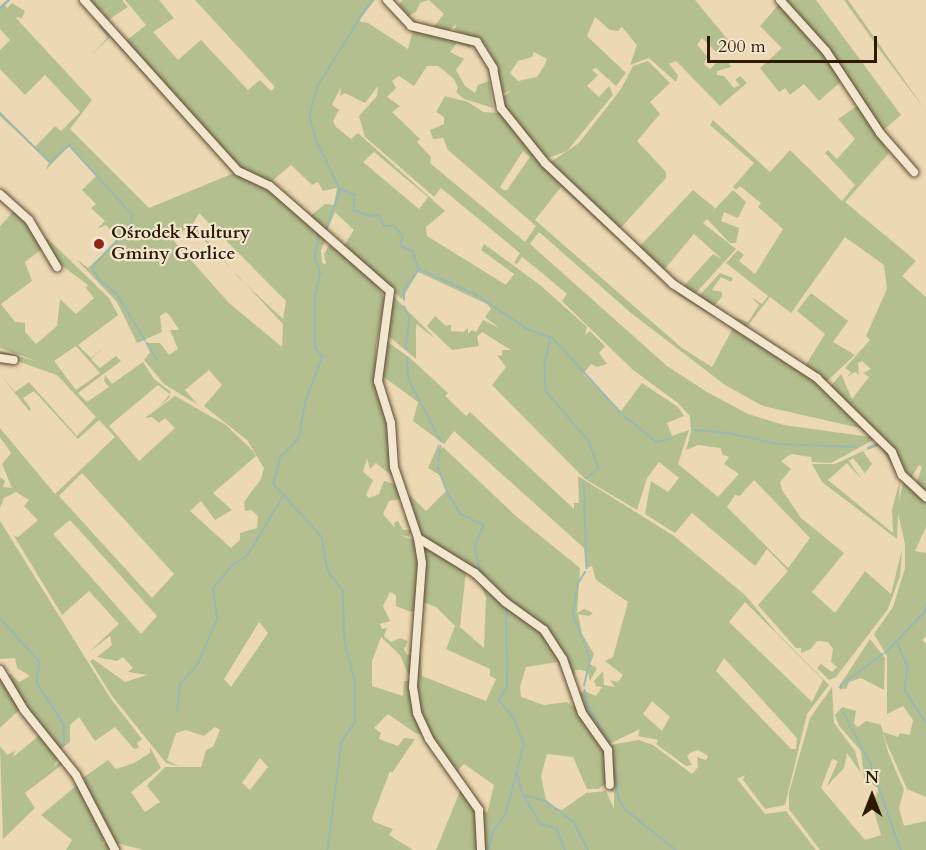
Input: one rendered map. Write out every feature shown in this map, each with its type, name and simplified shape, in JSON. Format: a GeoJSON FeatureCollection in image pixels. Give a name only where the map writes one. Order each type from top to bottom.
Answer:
{"type":"FeatureCollection","features":[{"type":"Feature","properties":{"kind":"street"},"geometry":{"type":"LineString","coordinates":[[84,0],[238,171],[270,186],[390,291],[378,381],[391,423],[394,466],[418,538],[421,574],[414,687],[417,713],[429,739],[479,810],[481,850]]}},
{"type":"Feature","properties":{"kind":"street"},"geometry":{"type":"LineString","coordinates":[[387,0],[411,26],[477,42],[493,68],[501,108],[545,163],[673,284],[818,378],[892,452],[902,475],[926,498]]}},
{"type":"Feature","properties":{"kind":"street"},"geometry":{"type":"LineString","coordinates":[[780,0],[826,51],[880,133],[914,172]]}},
{"type":"Feature","properties":{"kind":"street"},"geometry":{"type":"LineString","coordinates":[[0,194],[29,220],[57,267]]}},
{"type":"Feature","properties":{"kind":"street"},"geometry":{"type":"LineString","coordinates":[[0,358],[14,360]]}},
{"type":"Feature","properties":{"kind":"street"},"geometry":{"type":"LineString","coordinates":[[418,538],[466,567],[505,602],[544,630],[563,659],[582,713],[608,750],[610,785]]}},
{"type":"Feature","properties":{"kind":"street"},"geometry":{"type":"LineString","coordinates":[[0,670],[24,710],[76,775],[115,850]]}},
{"type":"Feature","properties":{"kind":"green space"},"geometry":{"type":"Polygon","coordinates":[[[10,0],[5,5],[7,8],[12,3],[25,11],[22,18],[15,17],[92,100],[70,129],[149,208],[234,173],[110,37],[92,55],[108,37],[98,26],[101,24],[233,169],[275,193],[326,239],[321,250],[322,263],[326,264],[324,254],[331,242],[380,288],[384,300],[376,346],[375,385],[388,420],[397,480],[376,463],[370,469],[367,458],[363,472],[373,480],[366,495],[369,498],[379,494],[384,481],[397,485],[401,499],[389,501],[383,514],[395,528],[394,523],[398,521],[403,530],[411,530],[409,537],[400,535],[416,541],[421,565],[417,610],[411,612],[396,606],[396,595],[390,592],[383,606],[390,621],[380,624],[382,629],[387,628],[384,636],[391,642],[400,638],[408,641],[404,649],[407,655],[411,654],[409,648],[415,647],[414,615],[417,616],[414,673],[408,674],[400,655],[381,637],[372,661],[372,686],[403,696],[404,681],[411,681],[413,709],[425,735],[415,733],[388,714],[374,728],[381,733],[379,739],[398,746],[404,738],[415,739],[392,773],[390,771],[372,818],[374,822],[393,829],[389,835],[413,850],[143,850],[113,842],[80,780],[108,760],[116,769],[134,763],[150,753],[150,747],[161,768],[131,792],[145,812],[160,802],[147,786],[149,783],[165,767],[201,767],[206,750],[213,747],[220,730],[215,727],[204,736],[186,730],[176,733],[167,760],[178,766],[166,763],[112,696],[90,661],[93,659],[125,682],[147,675],[128,672],[133,668],[123,657],[117,661],[97,657],[112,645],[110,636],[89,652],[119,624],[89,591],[62,615],[14,536],[18,537],[38,520],[24,506],[29,500],[16,492],[4,498],[0,508],[0,477],[5,481],[3,487],[12,488],[2,464],[11,453],[0,437],[0,428],[55,494],[115,437],[99,420],[78,439],[34,391],[23,398],[31,409],[29,411],[0,374],[15,392],[29,382],[77,436],[96,417],[57,375],[0,355],[0,351],[39,362],[0,348],[0,226],[13,212],[0,196],[29,223],[42,249],[25,262],[32,281],[1,304],[15,322],[25,323],[25,332],[36,344],[57,326],[60,299],[76,314],[94,298],[86,288],[88,285],[54,260],[44,245],[47,238],[109,298],[118,315],[78,345],[91,358],[105,347],[91,359],[100,368],[116,356],[121,361],[78,393],[87,402],[109,387],[104,381],[105,375],[112,384],[143,362],[154,379],[171,392],[169,398],[159,407],[170,394],[158,385],[109,426],[139,461],[175,428],[165,418],[159,423],[152,417],[145,418],[175,396],[226,425],[253,451],[256,456],[213,493],[232,510],[215,520],[201,501],[190,511],[231,548],[240,540],[240,533],[257,528],[258,516],[251,510],[245,511],[244,502],[261,479],[264,468],[247,440],[204,406],[222,385],[209,370],[185,390],[198,405],[164,384],[144,360],[150,352],[146,343],[160,343],[169,355],[178,349],[170,330],[179,330],[170,316],[166,312],[160,316],[162,332],[137,343],[117,302],[76,259],[88,268],[119,239],[106,225],[97,229],[105,221],[91,208],[96,204],[82,190],[96,176],[69,146],[46,170],[49,162],[0,116],[0,112],[35,147],[55,126],[61,131],[80,112],[45,75],[25,95],[0,69],[0,50],[10,40],[0,29],[0,6],[10,0]],[[199,213],[193,224],[231,268],[192,227],[173,236],[174,241],[229,303],[282,347],[283,324],[246,284],[283,319],[286,301],[199,213]],[[76,346],[54,361],[76,390],[100,373],[76,346]],[[82,473],[59,496],[152,598],[174,574],[82,473]],[[70,520],[53,534],[141,634],[157,616],[70,520]],[[259,622],[224,679],[231,687],[268,633],[259,622]],[[260,758],[242,783],[250,790],[268,767],[260,758]]]}},
{"type":"Feature","properties":{"kind":"green space"},"geometry":{"type":"Polygon","coordinates":[[[85,0],[122,0],[128,7],[108,20],[103,14],[115,4],[99,16],[85,0]]]}},
{"type":"Feature","properties":{"kind":"green space"},"geometry":{"type":"Polygon","coordinates":[[[125,0],[159,0],[174,18],[153,32],[178,60],[201,40],[248,90],[260,80],[271,91],[275,87],[195,0],[375,0],[358,21],[368,23],[408,49],[413,30],[470,42],[471,48],[457,43],[450,52],[464,59],[456,70],[465,86],[475,93],[478,85],[489,81],[493,108],[464,99],[456,92],[458,87],[453,78],[438,66],[427,66],[414,86],[399,76],[392,81],[396,88],[387,97],[400,106],[392,112],[420,139],[417,142],[431,157],[430,163],[525,242],[536,226],[448,150],[443,138],[433,139],[430,130],[444,124],[444,117],[436,112],[445,96],[468,102],[483,112],[499,113],[607,227],[676,288],[810,376],[875,439],[831,463],[812,462],[811,457],[791,454],[781,461],[791,469],[780,482],[782,490],[801,518],[844,553],[812,592],[835,613],[865,571],[891,594],[902,550],[900,576],[888,609],[836,677],[829,680],[817,668],[821,664],[832,672],[837,667],[831,662],[833,649],[828,642],[817,641],[811,649],[801,653],[801,648],[796,648],[758,605],[788,571],[767,549],[755,566],[692,513],[675,533],[645,514],[651,481],[668,492],[679,478],[659,462],[647,478],[637,510],[585,479],[492,385],[506,367],[497,355],[502,356],[502,350],[511,350],[482,332],[477,337],[479,346],[452,350],[427,326],[435,316],[446,326],[451,324],[451,331],[463,332],[468,328],[468,334],[472,330],[476,332],[483,320],[499,328],[485,317],[491,309],[487,304],[418,272],[402,299],[343,247],[354,230],[335,212],[326,232],[307,219],[325,204],[334,205],[337,188],[323,191],[318,182],[312,185],[291,165],[272,181],[283,193],[240,170],[136,59],[140,56],[133,56],[122,44],[146,25],[125,0]],[[378,86],[365,103],[345,93],[340,96],[341,87],[332,105],[339,110],[333,121],[336,127],[351,139],[358,133],[445,211],[426,227],[427,236],[506,285],[514,274],[481,250],[484,244],[540,285],[587,327],[585,335],[590,331],[605,346],[599,353],[607,364],[597,367],[591,364],[583,374],[621,411],[642,383],[678,407],[684,416],[667,423],[672,436],[689,430],[678,464],[718,497],[739,474],[724,464],[729,457],[722,454],[721,448],[698,445],[686,450],[691,432],[690,416],[678,403],[633,370],[562,301],[567,294],[522,257],[517,264],[514,263],[520,253],[441,188],[434,197],[365,137],[359,116],[377,96],[378,86]],[[523,151],[500,187],[507,190],[530,157],[523,151]],[[374,152],[363,162],[419,209],[428,197],[374,152]],[[561,187],[535,220],[682,348],[712,367],[733,328],[680,296],[561,187]],[[539,232],[530,244],[667,366],[707,392],[748,414],[784,425],[870,437],[860,428],[763,406],[725,385],[631,313],[539,232]],[[754,480],[740,496],[735,495],[727,507],[788,568],[810,538],[754,480]]]}},
{"type":"Feature","properties":{"kind":"green space"},"geometry":{"type":"Polygon","coordinates":[[[403,0],[429,0],[420,3],[416,12],[408,16],[399,4],[403,0]]]}},
{"type":"Feature","properties":{"kind":"green space"},"geometry":{"type":"Polygon","coordinates":[[[429,0],[695,0],[729,41],[718,54],[702,38],[697,45],[707,56],[704,64],[710,69],[716,63],[728,61],[731,67],[717,71],[717,75],[724,76],[734,88],[740,85],[735,80],[740,76],[747,83],[720,106],[676,61],[669,64],[678,75],[676,82],[649,58],[630,65],[637,45],[622,27],[618,31],[610,30],[595,17],[587,36],[626,73],[616,86],[596,68],[592,70],[598,75],[587,86],[599,97],[609,86],[613,95],[567,151],[545,159],[505,109],[501,98],[511,91],[500,94],[494,59],[484,43],[455,30],[456,24],[449,30],[432,29],[444,14],[429,0]],[[534,52],[532,57],[518,61],[510,73],[518,81],[537,77],[547,59],[534,52]]]}},
{"type":"Feature","properties":{"kind":"green space"},"geometry":{"type":"Polygon","coordinates":[[[781,0],[816,0],[901,115],[881,132],[850,82],[781,0]]]}},
{"type":"Feature","properties":{"kind":"green space"},"geometry":{"type":"Polygon","coordinates":[[[844,0],[848,0],[926,111],[882,53],[844,0]]]}},
{"type":"Feature","properties":{"kind":"green space"},"geometry":{"type":"Polygon","coordinates":[[[780,3],[805,27],[844,79],[819,101],[804,84],[790,95],[785,88],[779,92],[760,68],[782,48],[760,26],[780,3]]]}},
{"type":"Feature","properties":{"kind":"green space"},"geometry":{"type":"Polygon","coordinates":[[[648,61],[670,83],[650,102],[660,114],[637,141],[666,172],[666,178],[617,232],[549,163],[579,143],[621,89],[633,66],[648,61]]]}},
{"type":"Feature","properties":{"kind":"green space"},"geometry":{"type":"Polygon","coordinates":[[[860,104],[889,153],[845,202],[916,261],[902,276],[926,297],[926,494],[916,484],[922,467],[919,465],[911,478],[830,387],[841,374],[852,399],[869,377],[863,373],[871,369],[862,361],[858,363],[859,375],[855,372],[847,377],[851,372],[845,368],[870,340],[866,336],[887,289],[884,265],[845,237],[791,313],[770,297],[746,328],[734,321],[736,318],[748,322],[759,305],[751,297],[762,304],[768,296],[726,263],[738,250],[744,255],[739,261],[755,274],[783,229],[758,207],[761,203],[740,186],[736,190],[733,187],[754,163],[710,125],[713,120],[770,172],[790,150],[842,201],[855,185],[825,153],[828,150],[837,159],[855,139],[838,119],[860,104]]]}},
{"type":"Feature","properties":{"kind":"green space"},"geometry":{"type":"Polygon","coordinates":[[[693,190],[715,208],[712,212],[733,190],[746,202],[738,218],[724,212],[721,221],[739,228],[736,243],[730,243],[707,219],[703,223],[736,249],[694,295],[683,287],[713,254],[722,259],[694,234],[663,271],[638,248],[693,190]]]}},
{"type":"Feature","properties":{"kind":"green space"},"geometry":{"type":"Polygon","coordinates":[[[720,273],[733,278],[731,282],[721,277],[716,284],[712,290],[722,292],[722,297],[713,307],[698,297],[720,273]]]}},
{"type":"Feature","properties":{"kind":"green space"},"geometry":{"type":"Polygon","coordinates":[[[811,293],[848,321],[833,342],[855,355],[826,382],[804,368],[825,334],[797,311],[811,293]]]}},
{"type":"Feature","properties":{"kind":"green space"},"geometry":{"type":"Polygon","coordinates":[[[393,296],[436,339],[416,324],[416,359],[385,333],[393,296]]]}},
{"type":"Feature","properties":{"kind":"green space"},"geometry":{"type":"Polygon","coordinates":[[[385,340],[410,358],[448,393],[445,396],[466,416],[470,412],[574,509],[574,503],[579,503],[578,476],[674,536],[745,595],[776,632],[829,685],[807,714],[785,805],[765,809],[743,780],[745,775],[737,779],[765,814],[786,811],[816,850],[436,850],[461,789],[468,789],[487,814],[494,785],[464,764],[454,774],[418,712],[415,686],[420,647],[422,676],[486,701],[496,679],[490,676],[490,669],[446,649],[455,626],[436,607],[423,602],[420,617],[420,541],[448,555],[529,619],[558,651],[560,670],[558,662],[526,667],[520,687],[521,697],[544,705],[567,702],[574,707],[576,703],[605,748],[607,783],[599,789],[587,789],[573,757],[547,754],[541,776],[546,800],[554,807],[562,810],[586,793],[606,791],[614,809],[614,792],[610,791],[610,745],[639,740],[653,745],[692,774],[698,767],[697,757],[706,760],[708,756],[698,750],[690,753],[687,756],[692,765],[686,766],[656,744],[658,740],[638,736],[640,729],[607,745],[596,732],[576,694],[584,691],[596,696],[602,687],[596,686],[594,681],[603,671],[604,685],[615,687],[610,680],[618,682],[623,675],[605,661],[613,657],[628,602],[596,580],[592,566],[586,568],[584,548],[454,431],[444,444],[413,421],[418,402],[381,375],[385,340]],[[466,571],[460,627],[484,648],[486,597],[478,580],[466,571]],[[745,602],[729,622],[812,702],[823,680],[745,602]],[[724,658],[716,671],[791,749],[796,749],[797,738],[724,658]],[[652,701],[643,714],[662,731],[670,717],[652,701]]]}},
{"type":"Feature","properties":{"kind":"green space"},"geometry":{"type":"Polygon","coordinates":[[[439,443],[439,452],[443,447],[517,517],[580,568],[577,613],[584,609],[593,613],[589,616],[578,614],[582,634],[594,654],[590,664],[597,668],[590,681],[588,672],[581,670],[575,670],[574,679],[570,676],[557,643],[545,629],[461,561],[417,533],[408,498],[411,496],[426,511],[446,491],[441,476],[428,468],[439,443]]]}},
{"type":"Feature","properties":{"kind":"green space"},"geometry":{"type":"Polygon","coordinates":[[[880,443],[895,462],[900,476],[879,446],[863,451],[872,464],[865,473],[853,458],[849,461],[862,480],[847,463],[828,480],[893,533],[892,510],[900,479],[897,539],[822,482],[812,464],[835,464],[880,443]]]}},
{"type":"Feature","properties":{"kind":"green space"},"geometry":{"type":"Polygon","coordinates":[[[904,479],[926,498],[926,527],[915,551],[926,553],[926,636],[922,640],[926,644],[926,797],[907,789],[886,742],[883,732],[898,737],[900,733],[910,735],[913,720],[903,706],[887,714],[887,656],[874,634],[893,607],[905,568],[905,544],[897,509],[904,479]]]}},
{"type":"Feature","properties":{"kind":"green space"},"geometry":{"type":"Polygon","coordinates":[[[0,521],[111,699],[142,739],[137,743],[139,748],[134,749],[115,727],[95,741],[79,717],[70,725],[70,742],[58,751],[5,677],[11,674],[19,682],[30,676],[17,668],[15,658],[0,659],[0,521]]]}},
{"type":"Feature","properties":{"kind":"green space"},"geometry":{"type":"Polygon","coordinates":[[[870,639],[885,658],[884,690],[861,678],[849,682],[846,689],[838,688],[870,639]]]}},
{"type":"Feature","properties":{"kind":"green space"},"geometry":{"type":"Polygon","coordinates":[[[0,673],[21,708],[0,728],[0,673]]]}},
{"type":"Feature","properties":{"kind":"green space"},"geometry":{"type":"Polygon","coordinates":[[[832,687],[834,723],[855,751],[861,773],[847,753],[844,768],[827,786],[838,761],[832,759],[821,788],[865,840],[881,835],[873,808],[866,806],[873,802],[879,789],[864,778],[861,751],[839,726],[835,715],[842,707],[856,711],[854,724],[858,727],[866,721],[881,725],[888,752],[904,790],[899,808],[904,826],[926,821],[926,850],[820,850],[789,809],[789,793],[810,718],[832,687]]]}},
{"type":"Feature","properties":{"kind":"green space"},"geometry":{"type":"Polygon","coordinates":[[[41,734],[59,755],[54,766],[64,760],[73,774],[63,764],[25,793],[35,808],[3,839],[0,746],[7,755],[15,751],[13,757],[41,734]]]}},
{"type":"Feature","properties":{"kind":"green space"},"geometry":{"type":"Polygon","coordinates":[[[75,782],[106,837],[102,845],[109,842],[113,850],[66,850],[72,840],[41,815],[76,786],[75,782]]]}},
{"type":"Feature","properties":{"kind":"waterway"},"geometry":{"type":"LineString","coordinates":[[0,9],[9,0]]}},
{"type":"Feature","properties":{"kind":"waterway"},"geometry":{"type":"LineString","coordinates":[[372,0],[318,86],[310,116],[316,139],[340,189],[355,195],[354,210],[370,216],[380,215],[384,226],[394,226],[403,236],[401,246],[413,251],[419,269],[475,294],[529,330],[551,337],[545,366],[546,391],[589,441],[599,468],[587,478]]}},
{"type":"Feature","properties":{"kind":"waterway"},"geometry":{"type":"LineString","coordinates":[[0,113],[50,162],[69,145],[133,215],[131,226],[93,267],[98,278],[117,294],[145,340]]}},
{"type":"Feature","properties":{"kind":"waterway"},"geometry":{"type":"LineString","coordinates":[[326,230],[340,190]]}},
{"type":"Feature","properties":{"kind":"waterway"},"geometry":{"type":"LineString","coordinates":[[319,235],[315,258],[321,273],[315,297],[315,347],[323,357],[306,401],[299,439],[281,457],[274,484],[322,537],[328,571],[343,591],[345,642],[355,681],[355,723],[342,742],[328,850]]}},
{"type":"Feature","properties":{"kind":"waterway"},"geometry":{"type":"LineString","coordinates":[[404,300],[404,290],[419,269]]}},
{"type":"Feature","properties":{"kind":"waterway"},"geometry":{"type":"LineString","coordinates":[[404,306],[410,318],[406,349]]}},
{"type":"Feature","properties":{"kind":"waterway"},"geometry":{"type":"LineString","coordinates":[[553,338],[623,415],[657,442],[673,438]]}},
{"type":"Feature","properties":{"kind":"waterway"},"geometry":{"type":"LineString","coordinates":[[147,343],[157,359]]}},
{"type":"Feature","properties":{"kind":"waterway"},"geometry":{"type":"LineString","coordinates":[[407,357],[409,380],[441,441]]}},
{"type":"Feature","properties":{"kind":"waterway"},"geometry":{"type":"LineString","coordinates":[[694,430],[729,433],[778,444],[856,447]]}},
{"type":"Feature","properties":{"kind":"waterway"},"geometry":{"type":"LineString","coordinates":[[868,448],[878,444]]}},
{"type":"Feature","properties":{"kind":"waterway"},"geometry":{"type":"LineString","coordinates":[[441,446],[438,468],[449,495],[461,514],[484,525],[475,546],[481,574]]}},
{"type":"Feature","properties":{"kind":"waterway"},"geometry":{"type":"LineString","coordinates":[[584,482],[587,568]]}},
{"type":"Feature","properties":{"kind":"waterway"},"geometry":{"type":"LineString","coordinates":[[177,712],[180,684],[197,666],[217,619],[213,588],[232,565],[247,556],[282,498]]}},
{"type":"Feature","properties":{"kind":"waterway"},"geometry":{"type":"LineString","coordinates":[[584,686],[590,659],[573,615],[577,585],[585,572]]}},
{"type":"Feature","properties":{"kind":"waterway"},"geometry":{"type":"LineString","coordinates":[[885,653],[925,612],[926,604]]}},
{"type":"Feature","properties":{"kind":"waterway"},"geometry":{"type":"LineString","coordinates":[[488,850],[494,830],[506,813],[524,744],[513,718],[499,700],[507,687],[506,607]]}},
{"type":"Feature","properties":{"kind":"waterway"},"geometry":{"type":"LineString","coordinates":[[0,618],[40,662],[37,683],[65,726],[64,745]]}},
{"type":"Feature","properties":{"kind":"waterway"},"geometry":{"type":"LineString","coordinates":[[898,644],[908,668],[905,690],[926,722]]}},
{"type":"Feature","properties":{"kind":"waterway"},"geometry":{"type":"LineString","coordinates":[[841,689],[841,685],[883,654]]}},
{"type":"Feature","properties":{"kind":"waterway"},"geometry":{"type":"LineString","coordinates":[[585,690],[588,706],[610,743]]}},
{"type":"Feature","properties":{"kind":"waterway"},"geometry":{"type":"LineString","coordinates":[[844,713],[871,764],[901,850]]}},
{"type":"Feature","properties":{"kind":"waterway"},"geometry":{"type":"LineString","coordinates":[[611,745],[619,799],[626,810],[676,850]]}},
{"type":"Feature","properties":{"kind":"waterway"},"geometry":{"type":"LineString","coordinates":[[518,774],[522,792],[540,823],[557,829],[565,850]]}},
{"type":"Feature","properties":{"kind":"waterway"},"geometry":{"type":"LineString","coordinates":[[527,796],[546,801],[574,822],[588,850]]}},
{"type":"Feature","properties":{"kind":"place","name":"Ośrodek Kultury Gminy Gorlice"},"geometry":{"type":"Point","coordinates":[99,244]}}]}
